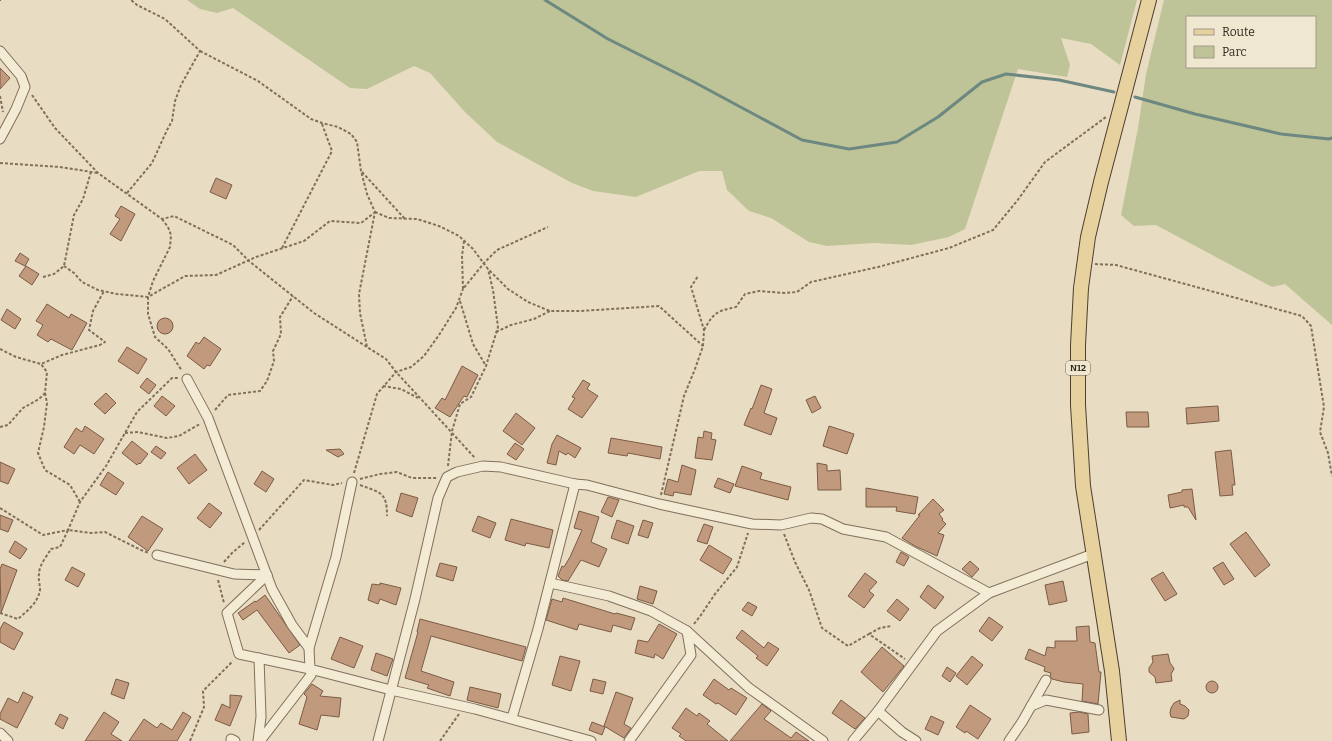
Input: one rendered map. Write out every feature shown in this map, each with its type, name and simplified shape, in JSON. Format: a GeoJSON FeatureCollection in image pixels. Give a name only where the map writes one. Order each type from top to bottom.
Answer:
{"type":"FeatureCollection","features":[{"type":"Feature","properties":{"kind":"main road","name":"N12"},"geometry":{"type":"LineString","coordinates":[[1119,741],[1112,672],[1083,486],[1078,405],[1078,345],[1081,288],[1088,237],[1149,0]]}},
{"type":"Feature","properties":{"kind":"street"},"geometry":{"type":"LineString","coordinates":[[0,51],[20,76],[25,87],[16,109],[0,139]]}},
{"type":"Feature","properties":{"kind":"street"},"geometry":{"type":"LineString","coordinates":[[187,379],[208,418],[272,589],[292,625],[309,648]]}},
{"type":"Feature","properties":{"kind":"street"},"geometry":{"type":"LineString","coordinates":[[378,741],[415,599],[438,498],[447,477],[457,472],[483,466],[501,467],[575,484],[587,485],[659,504],[752,524],[781,525],[811,518],[822,519],[843,529],[886,537],[989,593]]}},
{"type":"Feature","properties":{"kind":"street"},"geometry":{"type":"LineString","coordinates":[[259,741],[311,675],[309,648],[336,557],[352,482]]}},
{"type":"Feature","properties":{"kind":"street"},"geometry":{"type":"LineString","coordinates":[[512,718],[538,629],[575,484]]}},
{"type":"Feature","properties":{"kind":"street"},"geometry":{"type":"LineString","coordinates":[[853,741],[937,631],[989,593],[1093,554]]}},
{"type":"Feature","properties":{"kind":"street"},"geometry":{"type":"LineString","coordinates":[[157,555],[234,574],[267,575]]}},
{"type":"Feature","properties":{"kind":"street"},"geometry":{"type":"LineString","coordinates":[[267,575],[227,613],[239,654],[310,669],[391,690],[512,718],[591,741]]}},
{"type":"Feature","properties":{"kind":"street"},"geometry":{"type":"LineString","coordinates":[[550,583],[609,596],[651,611],[687,631],[749,688],[823,741]]}},
{"type":"Feature","properties":{"kind":"street"},"geometry":{"type":"LineString","coordinates":[[629,741],[690,655],[687,631]]}},
{"type":"Feature","properties":{"kind":"street"},"geometry":{"type":"LineString","coordinates":[[259,658],[261,717],[259,741]]}},
{"type":"Feature","properties":{"kind":"street"},"geometry":{"type":"LineString","coordinates":[[1009,741],[1022,722],[1046,680]]}},
{"type":"Feature","properties":{"kind":"street"},"geometry":{"type":"LineString","coordinates":[[1031,706],[1046,700],[1099,710]]}},
{"type":"Feature","properties":{"kind":"street"},"geometry":{"type":"LineString","coordinates":[[878,710],[902,732],[916,741]]}},
{"type":"Feature","properties":{"kind":"street"},"geometry":{"type":"LineString","coordinates":[[0,733],[8,741]]}},
{"type":"Feature","properties":{"kind":"path"},"geometry":{"type":"LineString","coordinates":[[131,0],[165,19],[200,51],[258,81],[310,119],[322,124],[338,127],[351,134],[357,142],[361,171],[367,194],[375,212],[359,294],[360,313],[368,347]]}},
{"type":"Feature","properties":{"kind":"path"},"geometry":{"type":"LineString","coordinates":[[127,193],[152,163],[172,121],[175,101],[181,85],[200,51]]}},
{"type":"Feature","properties":{"kind":"path"},"geometry":{"type":"LineString","coordinates":[[25,87],[37,101],[55,128],[98,173],[162,219],[168,227],[171,236],[170,247],[153,281],[148,297],[148,314],[155,337],[168,349],[187,379]]}},
{"type":"Feature","properties":{"kind":"path"},"geometry":{"type":"LineString","coordinates":[[659,504],[684,396],[695,369],[702,346],[704,330],[710,318],[720,311],[736,307],[745,294],[759,291],[784,293],[797,292],[811,282],[878,267],[949,248],[993,230],[1017,201],[1045,162],[1121,106]]}},
{"type":"Feature","properties":{"kind":"path"},"geometry":{"type":"LineString","coordinates":[[281,249],[332,151],[322,124]]}},
{"type":"Feature","properties":{"kind":"path"},"geometry":{"type":"LineString","coordinates":[[0,163],[98,173]]}},
{"type":"Feature","properties":{"kind":"path"},"geometry":{"type":"LineString","coordinates":[[361,171],[405,219]]}},
{"type":"Feature","properties":{"kind":"path"},"geometry":{"type":"LineString","coordinates":[[43,277],[54,274],[64,266],[74,215],[83,199],[91,172]]}},
{"type":"Feature","properties":{"kind":"path"},"geometry":{"type":"LineString","coordinates":[[375,212],[389,218],[417,219],[438,226],[459,236],[508,289],[528,302],[550,311],[580,311],[659,306],[702,346]]}},
{"type":"Feature","properties":{"kind":"path"},"geometry":{"type":"LineString","coordinates":[[64,266],[74,273],[82,282],[98,290],[117,294],[148,297],[185,276],[216,275],[304,241],[330,221],[361,223],[375,212]]}},
{"type":"Feature","properties":{"kind":"path"},"geometry":{"type":"LineString","coordinates":[[162,219],[174,216],[233,246],[249,261],[314,313],[386,359],[420,399],[483,466]]}},
{"type":"Feature","properties":{"kind":"path"},"geometry":{"type":"LineString","coordinates":[[352,482],[377,394],[383,386],[396,372],[411,367],[424,356],[456,308],[464,289],[484,263],[497,250],[548,227]]}},
{"type":"Feature","properties":{"kind":"path"},"geometry":{"type":"LineString","coordinates":[[464,241],[462,256],[464,289]]}},
{"type":"Feature","properties":{"kind":"path"},"geometry":{"type":"LineString","coordinates":[[1084,263],[1116,265],[1302,316],[1311,326],[1324,407],[1320,432],[1328,453],[1332,476]]}},
{"type":"Feature","properties":{"kind":"path"},"geometry":{"type":"LineString","coordinates":[[227,613],[215,569],[253,536],[304,480],[333,485],[352,482],[380,474],[397,472],[412,478],[447,477],[452,432],[460,404],[471,397],[486,366],[498,327],[493,290],[488,269]]}},
{"type":"Feature","properties":{"kind":"path"},"geometry":{"type":"LineString","coordinates":[[698,276],[691,287],[704,330]]}},
{"type":"Feature","properties":{"kind":"path"},"geometry":{"type":"LineString","coordinates":[[0,349],[16,357],[41,364],[62,355],[100,345],[105,342],[89,330],[93,311],[104,291]]}},
{"type":"Feature","properties":{"kind":"path"},"geometry":{"type":"LineString","coordinates":[[125,432],[138,432],[167,438],[179,436],[208,418],[228,395],[260,390],[267,380],[274,361],[273,351],[281,334],[280,317],[293,296]]}},
{"type":"Feature","properties":{"kind":"path"},"geometry":{"type":"LineString","coordinates":[[459,300],[473,344],[486,366]]}},
{"type":"Feature","properties":{"kind":"path"},"geometry":{"type":"LineString","coordinates":[[496,332],[511,325],[534,319],[550,311]]}},
{"type":"Feature","properties":{"kind":"path"},"geometry":{"type":"LineString","coordinates":[[41,364],[46,372],[45,393],[47,403],[44,427],[38,453],[45,470],[70,485],[80,502]]}},
{"type":"Feature","properties":{"kind":"path"},"geometry":{"type":"LineString","coordinates":[[0,613],[18,619],[32,607],[38,597],[40,589],[40,569],[51,549],[60,547],[80,502],[106,466],[137,412],[172,378],[187,379]]}},
{"type":"Feature","properties":{"kind":"path"},"geometry":{"type":"LineString","coordinates":[[383,386],[401,389],[420,399]]}},
{"type":"Feature","properties":{"kind":"path"},"geometry":{"type":"LineString","coordinates":[[0,427],[8,425],[23,408],[39,399],[45,393]]}},
{"type":"Feature","properties":{"kind":"path"},"geometry":{"type":"LineString","coordinates":[[352,482],[379,492],[384,497],[387,505],[387,516]]}},
{"type":"Feature","properties":{"kind":"path"},"geometry":{"type":"LineString","coordinates":[[0,508],[43,535],[68,530],[91,533],[105,532],[140,550],[157,555]]}},
{"type":"Feature","properties":{"kind":"path"},"geometry":{"type":"LineString","coordinates":[[687,631],[737,567],[752,524]]}},
{"type":"Feature","properties":{"kind":"path"},"geometry":{"type":"LineString","coordinates":[[781,525],[795,562],[809,590],[822,628],[848,646],[880,628],[891,626]]}},
{"type":"Feature","properties":{"kind":"path"},"geometry":{"type":"LineString","coordinates":[[869,634],[912,665]]}},
{"type":"Feature","properties":{"kind":"path"},"geometry":{"type":"LineString","coordinates":[[190,741],[204,707],[203,691],[239,654]]}},
{"type":"Feature","properties":{"kind":"path"},"geometry":{"type":"LineString","coordinates":[[440,741],[465,707]]}},
{"type":"Feature","properties":{"kind":"green space"},"geometry":{"type":"Polygon","coordinates":[[[187,0],[1137,0],[1120,65],[1091,44],[1061,38],[1070,65],[1067,77],[1018,69],[965,229],[949,237],[911,245],[874,243],[827,246],[809,242],[771,218],[749,211],[727,190],[722,171],[699,171],[636,197],[593,191],[572,183],[497,142],[465,112],[430,73],[414,66],[367,89],[350,88],[233,8],[217,13],[200,9],[187,0]]]}},
{"type":"Feature","properties":{"kind":"green space"},"geometry":{"type":"Polygon","coordinates":[[[1164,0],[1332,0],[1332,325],[1285,284],[1272,287],[1156,225],[1134,226],[1121,215],[1138,128],[1146,74],[1164,0]]]}},
{"type":"Feature","properties":{"kind":"building"},"geometry":{"type":"Polygon","coordinates":[[[0,68],[10,78],[0,89],[0,68]]]}},
{"type":"Feature","properties":{"kind":"building"},"geometry":{"type":"Polygon","coordinates":[[[216,178],[232,185],[226,199],[210,192],[216,178]]]}},
{"type":"Feature","properties":{"kind":"building"},"geometry":{"type":"Polygon","coordinates":[[[121,206],[135,214],[121,241],[110,234],[120,219],[115,216],[121,206]]]}},
{"type":"Feature","properties":{"kind":"building"},"geometry":{"type":"Polygon","coordinates":[[[20,253],[29,259],[25,266],[15,261],[20,253]]]}},
{"type":"Feature","properties":{"kind":"building"},"geometry":{"type":"Polygon","coordinates":[[[26,266],[39,274],[32,285],[19,276],[26,266]]]}},
{"type":"Feature","properties":{"kind":"building"},"geometry":{"type":"Polygon","coordinates":[[[47,304],[69,318],[71,314],[87,323],[72,350],[51,339],[48,342],[37,335],[43,325],[36,321],[47,304]]]}},
{"type":"Feature","properties":{"kind":"building"},"geometry":{"type":"Polygon","coordinates":[[[7,309],[21,319],[15,329],[1,320],[7,309]]]}},
{"type":"Feature","properties":{"kind":"building"},"geometry":{"type":"Polygon","coordinates":[[[162,318],[168,318],[173,323],[171,332],[168,334],[162,334],[157,329],[157,323],[162,318]]]}},
{"type":"Feature","properties":{"kind":"building"},"geometry":{"type":"Polygon","coordinates":[[[204,337],[221,349],[210,366],[207,365],[204,369],[187,356],[196,342],[199,344],[204,337]]]}},
{"type":"Feature","properties":{"kind":"building"},"geometry":{"type":"Polygon","coordinates":[[[127,347],[147,359],[138,374],[118,361],[127,347]]]}},
{"type":"Feature","properties":{"kind":"building"},"geometry":{"type":"Polygon","coordinates":[[[462,366],[478,375],[467,397],[464,396],[450,417],[435,408],[442,398],[445,400],[462,366]]]}},
{"type":"Feature","properties":{"kind":"building"},"geometry":{"type":"Polygon","coordinates":[[[147,378],[156,385],[149,394],[140,387],[147,378]]]}},
{"type":"Feature","properties":{"kind":"building"},"geometry":{"type":"Polygon","coordinates":[[[583,380],[590,384],[587,389],[598,396],[582,418],[568,409],[575,398],[572,397],[583,380]]]}},
{"type":"Feature","properties":{"kind":"building"},"geometry":{"type":"Polygon","coordinates":[[[761,385],[772,389],[764,413],[777,418],[771,435],[744,425],[761,385]]]}},
{"type":"Feature","properties":{"kind":"building"},"geometry":{"type":"Polygon","coordinates":[[[106,393],[116,403],[105,414],[94,404],[106,393]]]}},
{"type":"Feature","properties":{"kind":"building"},"geometry":{"type":"Polygon","coordinates":[[[162,396],[175,406],[166,416],[154,406],[162,396]]]}},
{"type":"Feature","properties":{"kind":"building"},"geometry":{"type":"Polygon","coordinates":[[[815,396],[821,408],[812,413],[806,400],[815,396]]]}},
{"type":"Feature","properties":{"kind":"building"},"geometry":{"type":"Polygon","coordinates":[[[1218,406],[1219,421],[1187,424],[1186,408],[1218,406]]]}},
{"type":"Feature","properties":{"kind":"building"},"geometry":{"type":"Polygon","coordinates":[[[1126,412],[1148,412],[1149,427],[1127,427],[1126,412]]]}},
{"type":"Feature","properties":{"kind":"building"},"geometry":{"type":"Polygon","coordinates":[[[516,413],[535,428],[522,445],[503,431],[516,413]]]}},
{"type":"Feature","properties":{"kind":"building"},"geometry":{"type":"Polygon","coordinates":[[[85,426],[104,439],[94,454],[80,445],[74,454],[64,447],[76,428],[82,432],[85,426]]]}},
{"type":"Feature","properties":{"kind":"building"},"geometry":{"type":"Polygon","coordinates":[[[829,426],[854,434],[847,454],[823,446],[829,426]]]}},
{"type":"Feature","properties":{"kind":"building"},"geometry":{"type":"Polygon","coordinates":[[[704,431],[712,433],[711,439],[716,440],[712,460],[695,458],[698,437],[703,438],[704,431]]]}},
{"type":"Feature","properties":{"kind":"building"},"geometry":{"type":"Polygon","coordinates":[[[557,435],[581,448],[575,458],[568,453],[566,455],[559,451],[556,465],[547,463],[552,444],[557,435]]]}},
{"type":"Feature","properties":{"kind":"building"},"geometry":{"type":"Polygon","coordinates":[[[611,438],[662,447],[660,459],[628,453],[627,456],[608,453],[611,438]]]}},
{"type":"Feature","properties":{"kind":"building"},"geometry":{"type":"Polygon","coordinates":[[[132,441],[148,454],[140,464],[139,463],[137,465],[122,453],[132,441]]]}},
{"type":"Feature","properties":{"kind":"building"},"geometry":{"type":"Polygon","coordinates":[[[515,443],[524,449],[516,460],[507,454],[515,443]]]}},
{"type":"Feature","properties":{"kind":"building"},"geometry":{"type":"Polygon","coordinates":[[[156,446],[166,453],[161,459],[151,452],[156,446]]]}},
{"type":"Feature","properties":{"kind":"building"},"geometry":{"type":"Polygon","coordinates":[[[340,449],[344,454],[338,457],[326,450],[340,449]]]}},
{"type":"Feature","properties":{"kind":"building"},"geometry":{"type":"Polygon","coordinates":[[[1231,450],[1235,485],[1232,485],[1233,495],[1220,496],[1215,452],[1231,450]]]}},
{"type":"Feature","properties":{"kind":"building"},"geometry":{"type":"Polygon","coordinates":[[[195,454],[207,470],[189,484],[177,468],[195,454]]]}},
{"type":"Feature","properties":{"kind":"building"},"geometry":{"type":"Polygon","coordinates":[[[0,462],[15,469],[8,484],[0,481],[0,462]]]}},
{"type":"Feature","properties":{"kind":"building"},"geometry":{"type":"Polygon","coordinates":[[[817,463],[827,465],[827,471],[840,470],[841,490],[818,490],[817,463]]]}},
{"type":"Feature","properties":{"kind":"building"},"geometry":{"type":"Polygon","coordinates":[[[682,465],[696,470],[691,495],[674,492],[673,496],[664,494],[668,479],[678,482],[682,465]]]}},
{"type":"Feature","properties":{"kind":"building"},"geometry":{"type":"Polygon","coordinates":[[[742,466],[762,473],[760,479],[791,487],[788,500],[735,486],[742,466]]]}},
{"type":"Feature","properties":{"kind":"building"},"geometry":{"type":"Polygon","coordinates":[[[262,471],[274,479],[266,492],[254,484],[262,471]]]}},
{"type":"Feature","properties":{"kind":"building"},"geometry":{"type":"Polygon","coordinates":[[[108,472],[124,483],[116,495],[100,485],[108,472]]]}},
{"type":"Feature","properties":{"kind":"building"},"geometry":{"type":"Polygon","coordinates":[[[718,478],[734,484],[730,493],[714,487],[718,478]]]}},
{"type":"Feature","properties":{"kind":"building"},"geometry":{"type":"Polygon","coordinates":[[[866,488],[918,497],[915,514],[896,511],[897,507],[866,507],[866,488]]]}},
{"type":"Feature","properties":{"kind":"building"},"geometry":{"type":"Polygon","coordinates":[[[1192,489],[1196,520],[1188,507],[1184,507],[1184,505],[1170,508],[1168,495],[1182,492],[1182,490],[1192,489]]]}},
{"type":"Feature","properties":{"kind":"building"},"geometry":{"type":"Polygon","coordinates":[[[401,493],[418,498],[412,517],[396,511],[401,493]]]}},
{"type":"Feature","properties":{"kind":"building"},"geometry":{"type":"Polygon","coordinates":[[[608,497],[619,500],[612,517],[601,512],[608,497]]]}},
{"type":"Feature","properties":{"kind":"building"},"geometry":{"type":"Polygon","coordinates":[[[933,499],[944,510],[939,514],[946,524],[938,533],[944,535],[937,556],[902,538],[920,515],[918,515],[933,499]]]}},
{"type":"Feature","properties":{"kind":"building"},"geometry":{"type":"Polygon","coordinates":[[[209,503],[222,513],[210,528],[197,518],[209,503]]]}},
{"type":"Feature","properties":{"kind":"building"},"geometry":{"type":"Polygon","coordinates":[[[579,511],[599,517],[591,542],[607,549],[599,567],[581,560],[568,581],[562,580],[558,576],[562,566],[564,567],[570,557],[582,530],[574,528],[579,511]]]}},
{"type":"Feature","properties":{"kind":"building"},"geometry":{"type":"Polygon","coordinates":[[[0,515],[13,520],[8,532],[0,529],[0,515]]]}},
{"type":"Feature","properties":{"kind":"building"},"geometry":{"type":"Polygon","coordinates":[[[142,516],[163,529],[148,551],[128,537],[142,516]]]}},
{"type":"Feature","properties":{"kind":"building"},"geometry":{"type":"Polygon","coordinates":[[[478,516],[496,523],[490,538],[472,531],[478,516]]]}},
{"type":"Feature","properties":{"kind":"building"},"geometry":{"type":"Polygon","coordinates":[[[511,519],[553,530],[549,548],[526,543],[525,546],[505,540],[511,519]]]}},
{"type":"Feature","properties":{"kind":"building"},"geometry":{"type":"Polygon","coordinates":[[[617,520],[634,526],[628,544],[611,538],[617,520]]]}},
{"type":"Feature","properties":{"kind":"building"},"geometry":{"type":"Polygon","coordinates":[[[643,520],[653,523],[648,538],[638,535],[643,520]]]}},
{"type":"Feature","properties":{"kind":"building"},"geometry":{"type":"Polygon","coordinates":[[[704,524],[713,527],[707,544],[697,541],[704,524]]]}},
{"type":"Feature","properties":{"kind":"building"},"geometry":{"type":"Polygon","coordinates":[[[1246,532],[1270,565],[1255,577],[1230,544],[1246,532]]]}},
{"type":"Feature","properties":{"kind":"building"},"geometry":{"type":"Polygon","coordinates":[[[15,541],[27,549],[20,559],[9,552],[15,541]]]}},
{"type":"Feature","properties":{"kind":"building"},"geometry":{"type":"Polygon","coordinates":[[[709,545],[732,559],[723,574],[700,560],[709,545]]]}},
{"type":"Feature","properties":{"kind":"building"},"geometry":{"type":"Polygon","coordinates":[[[901,552],[909,557],[904,566],[896,562],[901,552]]]}},
{"type":"Feature","properties":{"kind":"building"},"geometry":{"type":"Polygon","coordinates":[[[970,561],[979,569],[972,577],[962,569],[970,561]]]}},
{"type":"Feature","properties":{"kind":"building"},"geometry":{"type":"Polygon","coordinates":[[[1223,562],[1234,579],[1224,585],[1213,568],[1223,562]]]}},
{"type":"Feature","properties":{"kind":"building"},"geometry":{"type":"Polygon","coordinates":[[[440,563],[457,567],[453,581],[436,576],[440,563]]]}},
{"type":"Feature","properties":{"kind":"building"},"geometry":{"type":"Polygon","coordinates":[[[2,564],[17,570],[1,613],[0,569],[2,564]]]}},
{"type":"Feature","properties":{"kind":"building"},"geometry":{"type":"Polygon","coordinates":[[[72,567],[85,574],[78,587],[65,580],[72,567]]]}},
{"type":"Feature","properties":{"kind":"building"},"geometry":{"type":"Polygon","coordinates":[[[1163,572],[1177,594],[1165,601],[1151,579],[1163,572]]]}},
{"type":"Feature","properties":{"kind":"building"},"geometry":{"type":"Polygon","coordinates":[[[865,573],[877,582],[869,591],[874,595],[864,608],[848,596],[865,573]]]}},
{"type":"Feature","properties":{"kind":"building"},"geometry":{"type":"Polygon","coordinates":[[[1063,581],[1067,601],[1049,605],[1045,585],[1063,581]]]}},
{"type":"Feature","properties":{"kind":"building"},"geometry":{"type":"Polygon","coordinates":[[[380,583],[401,588],[396,605],[380,599],[378,604],[368,600],[372,584],[380,585],[380,583]]]}},
{"type":"Feature","properties":{"kind":"building"},"geometry":{"type":"Polygon","coordinates":[[[928,585],[944,597],[935,609],[920,597],[928,585]]]}},
{"type":"Feature","properties":{"kind":"building"},"geometry":{"type":"Polygon","coordinates":[[[640,586],[657,591],[653,604],[637,599],[640,586]]]}},
{"type":"Feature","properties":{"kind":"building"},"geometry":{"type":"Polygon","coordinates":[[[265,595],[300,645],[289,653],[257,610],[243,620],[238,613],[265,595]]]}},
{"type":"Feature","properties":{"kind":"building"},"geometry":{"type":"Polygon","coordinates":[[[563,598],[615,614],[635,618],[631,630],[613,625],[611,632],[579,624],[577,630],[546,620],[552,599],[562,602],[563,598]]]}},
{"type":"Feature","properties":{"kind":"building"},"geometry":{"type":"Polygon","coordinates":[[[897,599],[909,609],[900,621],[887,611],[897,599]]]}},
{"type":"Feature","properties":{"kind":"building"},"geometry":{"type":"Polygon","coordinates":[[[748,602],[757,607],[752,616],[742,610],[748,602]]]}},
{"type":"Feature","properties":{"kind":"building"},"geometry":{"type":"Polygon","coordinates":[[[989,617],[1003,627],[992,641],[979,631],[989,617]]]}},
{"type":"Feature","properties":{"kind":"building"},"geometry":{"type":"Polygon","coordinates":[[[420,619],[526,647],[522,661],[431,636],[421,671],[454,682],[450,696],[427,688],[429,685],[405,678],[418,632],[420,619]]]}},
{"type":"Feature","properties":{"kind":"building"},"geometry":{"type":"Polygon","coordinates":[[[4,622],[23,633],[14,650],[0,642],[0,629],[4,622]]]}},
{"type":"Feature","properties":{"kind":"building"},"geometry":{"type":"Polygon","coordinates":[[[659,624],[677,634],[663,659],[655,654],[654,658],[635,653],[638,640],[648,642],[659,624]]]}},
{"type":"Feature","properties":{"kind":"building"},"geometry":{"type":"Polygon","coordinates":[[[1089,626],[1090,642],[1095,643],[1099,672],[1101,672],[1098,704],[1082,701],[1083,684],[1052,679],[1050,676],[1051,673],[1044,671],[1045,667],[1025,659],[1029,649],[1045,656],[1047,647],[1055,648],[1055,641],[1077,641],[1076,627],[1089,626]]]}},
{"type":"Feature","properties":{"kind":"building"},"geometry":{"type":"Polygon","coordinates":[[[742,630],[764,648],[768,642],[779,649],[767,666],[756,658],[758,656],[736,638],[742,630]]]}},
{"type":"Feature","properties":{"kind":"building"},"geometry":{"type":"Polygon","coordinates":[[[340,637],[363,646],[354,668],[331,659],[340,637]]]}},
{"type":"Feature","properties":{"kind":"building"},"geometry":{"type":"Polygon","coordinates":[[[882,647],[904,666],[883,692],[861,672],[882,647]]]}},
{"type":"Feature","properties":{"kind":"building"},"geometry":{"type":"Polygon","coordinates":[[[376,653],[393,659],[387,676],[371,670],[376,653]]]}},
{"type":"Feature","properties":{"kind":"building"},"geometry":{"type":"Polygon","coordinates":[[[1168,654],[1170,663],[1174,669],[1171,674],[1172,681],[1156,683],[1155,677],[1149,672],[1149,668],[1153,662],[1152,656],[1168,654]]]}},
{"type":"Feature","properties":{"kind":"building"},"geometry":{"type":"Polygon","coordinates":[[[560,656],[580,661],[571,691],[552,685],[560,656]]]}},
{"type":"Feature","properties":{"kind":"building"},"geometry":{"type":"Polygon","coordinates":[[[972,656],[983,665],[967,685],[956,676],[972,656]]]}},
{"type":"Feature","properties":{"kind":"building"},"geometry":{"type":"Polygon","coordinates":[[[947,667],[956,673],[950,682],[942,676],[947,667]]]}},
{"type":"Feature","properties":{"kind":"building"},"geometry":{"type":"Polygon","coordinates":[[[116,679],[129,683],[124,699],[111,694],[116,679]]]}},
{"type":"Feature","properties":{"kind":"building"},"geometry":{"type":"Polygon","coordinates":[[[593,679],[606,682],[603,694],[590,691],[593,679]]]}},
{"type":"Feature","properties":{"kind":"building"},"geometry":{"type":"Polygon","coordinates":[[[714,679],[729,690],[731,688],[747,698],[736,715],[703,695],[714,679]]]}},
{"type":"Feature","properties":{"kind":"building"},"geometry":{"type":"Polygon","coordinates":[[[1212,681],[1216,683],[1218,687],[1216,691],[1212,693],[1208,691],[1206,687],[1208,683],[1212,681]]]}},
{"type":"Feature","properties":{"kind":"building"},"geometry":{"type":"Polygon","coordinates":[[[312,684],[323,691],[320,696],[341,698],[339,717],[321,715],[317,730],[299,724],[307,697],[304,694],[312,684]]]}},
{"type":"Feature","properties":{"kind":"building"},"geometry":{"type":"Polygon","coordinates":[[[470,687],[501,694],[498,708],[467,700],[470,687]]]}},
{"type":"Feature","properties":{"kind":"building"},"geometry":{"type":"Polygon","coordinates":[[[23,692],[33,697],[17,728],[0,719],[0,714],[8,698],[18,703],[23,692]]]}},
{"type":"Feature","properties":{"kind":"building"},"geometry":{"type":"Polygon","coordinates":[[[616,692],[633,698],[624,724],[631,728],[624,738],[604,726],[616,692]]]}},
{"type":"Feature","properties":{"kind":"building"},"geometry":{"type":"Polygon","coordinates":[[[230,695],[242,696],[230,726],[215,720],[222,704],[230,708],[230,695]]]}},
{"type":"Feature","properties":{"kind":"building"},"geometry":{"type":"Polygon","coordinates":[[[841,700],[865,718],[855,729],[832,713],[841,700]]]}},
{"type":"Feature","properties":{"kind":"building"},"geometry":{"type":"Polygon","coordinates":[[[1180,700],[1180,704],[1189,710],[1188,716],[1184,719],[1171,717],[1170,713],[1174,703],[1180,700]]]}},
{"type":"Feature","properties":{"kind":"building"},"geometry":{"type":"Polygon","coordinates":[[[762,704],[771,711],[764,719],[791,738],[796,732],[809,741],[730,741],[762,704]]]}},
{"type":"Feature","properties":{"kind":"building"},"geometry":{"type":"Polygon","coordinates":[[[970,705],[991,719],[978,739],[966,731],[965,733],[956,727],[970,705]]]}},
{"type":"Feature","properties":{"kind":"building"},"geometry":{"type":"Polygon","coordinates":[[[686,708],[697,716],[699,713],[710,721],[707,724],[728,741],[686,741],[679,736],[681,734],[672,728],[686,708]]]}},
{"type":"Feature","properties":{"kind":"building"},"geometry":{"type":"Polygon","coordinates":[[[104,712],[119,722],[111,734],[122,741],[85,741],[104,712]]]}},
{"type":"Feature","properties":{"kind":"building"},"geometry":{"type":"Polygon","coordinates":[[[183,712],[191,717],[177,741],[129,741],[144,719],[157,728],[161,723],[172,730],[183,712]]]}},
{"type":"Feature","properties":{"kind":"building"},"geometry":{"type":"Polygon","coordinates":[[[1079,712],[1088,714],[1089,732],[1072,734],[1070,713],[1079,712]]]}},
{"type":"Feature","properties":{"kind":"building"},"geometry":{"type":"Polygon","coordinates":[[[60,714],[68,718],[63,729],[55,724],[60,714]]]}},
{"type":"Feature","properties":{"kind":"building"},"geometry":{"type":"Polygon","coordinates":[[[931,716],[944,722],[938,735],[925,729],[931,716]]]}},
{"type":"Feature","properties":{"kind":"building"},"geometry":{"type":"Polygon","coordinates":[[[592,722],[605,727],[602,735],[589,730],[592,722]]]}},
{"type":"Feature","properties":{"kind":"waterway"},"geometry":{"type":"LineString","coordinates":[[545,0],[608,39],[694,82],[802,140],[849,149],[897,142],[938,117],[982,82],[1006,74],[1059,80],[1114,92]]}},
{"type":"Feature","properties":{"kind":"waterway"},"geometry":{"type":"LineString","coordinates":[[1135,97],[1195,114],[1281,134],[1329,139],[1332,138]]}}]}
